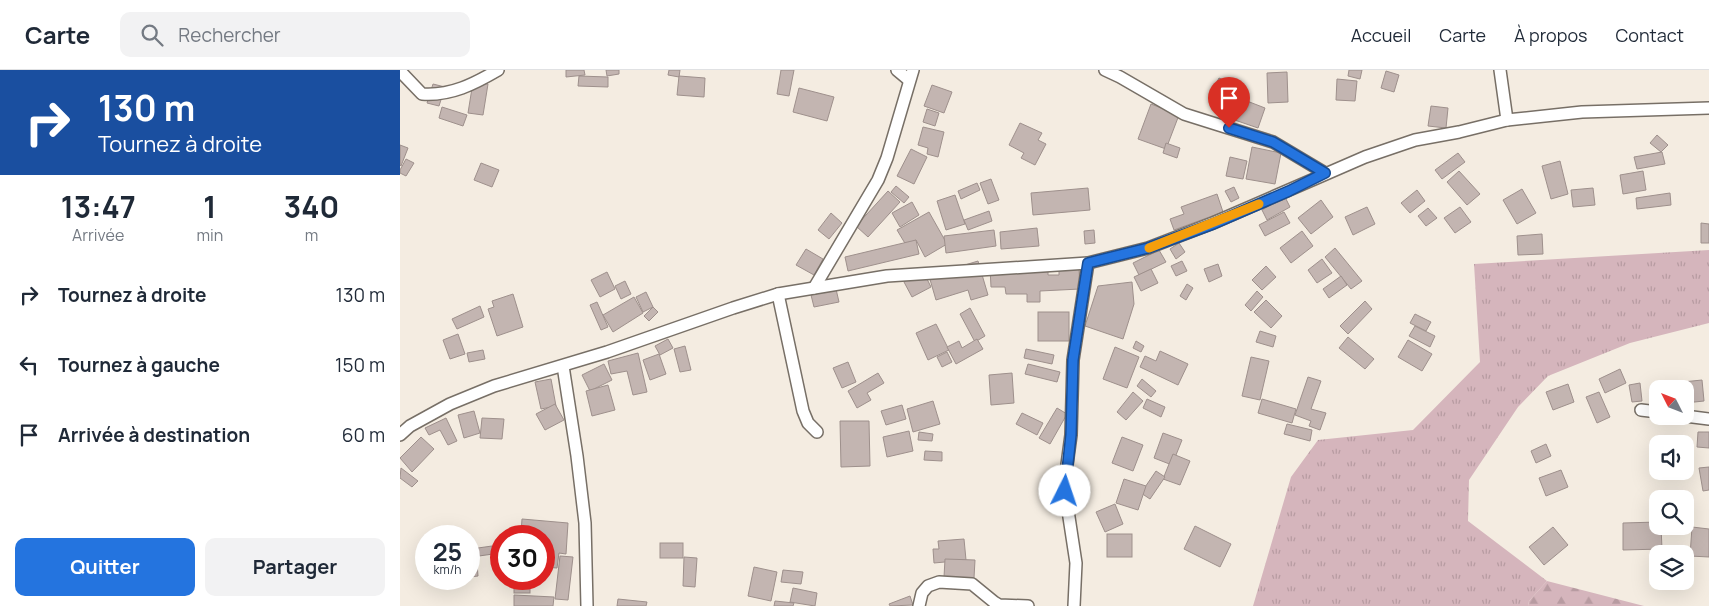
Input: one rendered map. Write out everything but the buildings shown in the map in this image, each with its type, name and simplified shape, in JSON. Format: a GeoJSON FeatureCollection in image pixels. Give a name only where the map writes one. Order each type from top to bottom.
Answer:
{"type":"FeatureCollection","features":[{"type":"Feature","properties":{"kind":"street"},"geometry":{"type":"LineString","coordinates":[[400,71],[422,94],[435,95],[470,86],[498,70]]}},
{"type":"Feature","properties":{"kind":"street"},"geometry":{"type":"LineString","coordinates":[[814,288],[878,180],[887,158],[911,75],[897,70]]}},
{"type":"Feature","properties":{"kind":"street"},"geometry":{"type":"LineString","coordinates":[[1105,70],[1184,114],[1273,142],[1325,173]]}},
{"type":"Feature","properties":{"kind":"street"},"geometry":{"type":"LineString","coordinates":[[1500,70],[1507,120]]}},
{"type":"Feature","properties":{"kind":"street"},"geometry":{"type":"LineString","coordinates":[[400,435],[410,426],[450,404],[494,386],[607,352],[778,294],[887,276],[1088,263],[1148,248],[1289,191],[1325,173],[1415,140],[1459,132],[1507,120],[1582,112],[1709,108]]}},
{"type":"Feature","properties":{"kind":"street"},"geometry":{"type":"LineString","coordinates":[[1074,606],[1076,563],[1065,491],[1071,435],[1073,360],[1088,263]]}},
{"type":"Feature","properties":{"kind":"street"},"geometry":{"type":"LineString","coordinates":[[778,294],[802,411],[808,423],[817,432]]}},
{"type":"Feature","properties":{"kind":"street"},"geometry":{"type":"LineString","coordinates":[[563,366],[585,523],[587,606]]}},
{"type":"Feature","properties":{"kind":"street"},"geometry":{"type":"LineString","coordinates":[[1641,410],[1649,411]]}},
{"type":"Feature","properties":{"kind":"street"},"geometry":{"type":"LineString","coordinates":[[1694,417],[1709,419]]}},
{"type":"Feature","properties":{"kind":"street"},"geometry":{"type":"LineString","coordinates":[[920,606],[922,593],[928,586],[939,582],[972,584],[999,604],[1028,606]]}},
{"type":"Feature","properties":{"kind":"green space"},"geometry":{"type":"Polygon","coordinates":[[[1709,250],[1709,323],[1630,343],[1548,376],[1518,407],[1469,480],[1468,521],[1547,581],[1529,601],[1528,606],[1253,606],[1291,477],[1318,440],[1413,430],[1480,362],[1474,264],[1709,250]]]}},
{"type":"Feature","properties":{"kind":"green space"},"geometry":{"type":"Polygon","coordinates":[[[1547,581],[1644,606],[1528,606],[1529,601],[1547,581]]]}},
{"type":"Feature","properties":{"kind":"slow traffic"},"geometry":{"type":"LineString","coordinates":[[1149,248],[1259,204]]}},
{"type":"Feature","properties":{"kind":"route"},"geometry":{"type":"LineString","coordinates":[[1065,491],[1071,435],[1073,360],[1088,263],[1148,248],[1213,224],[1325,173],[1273,142],[1229,128]]}}]}
